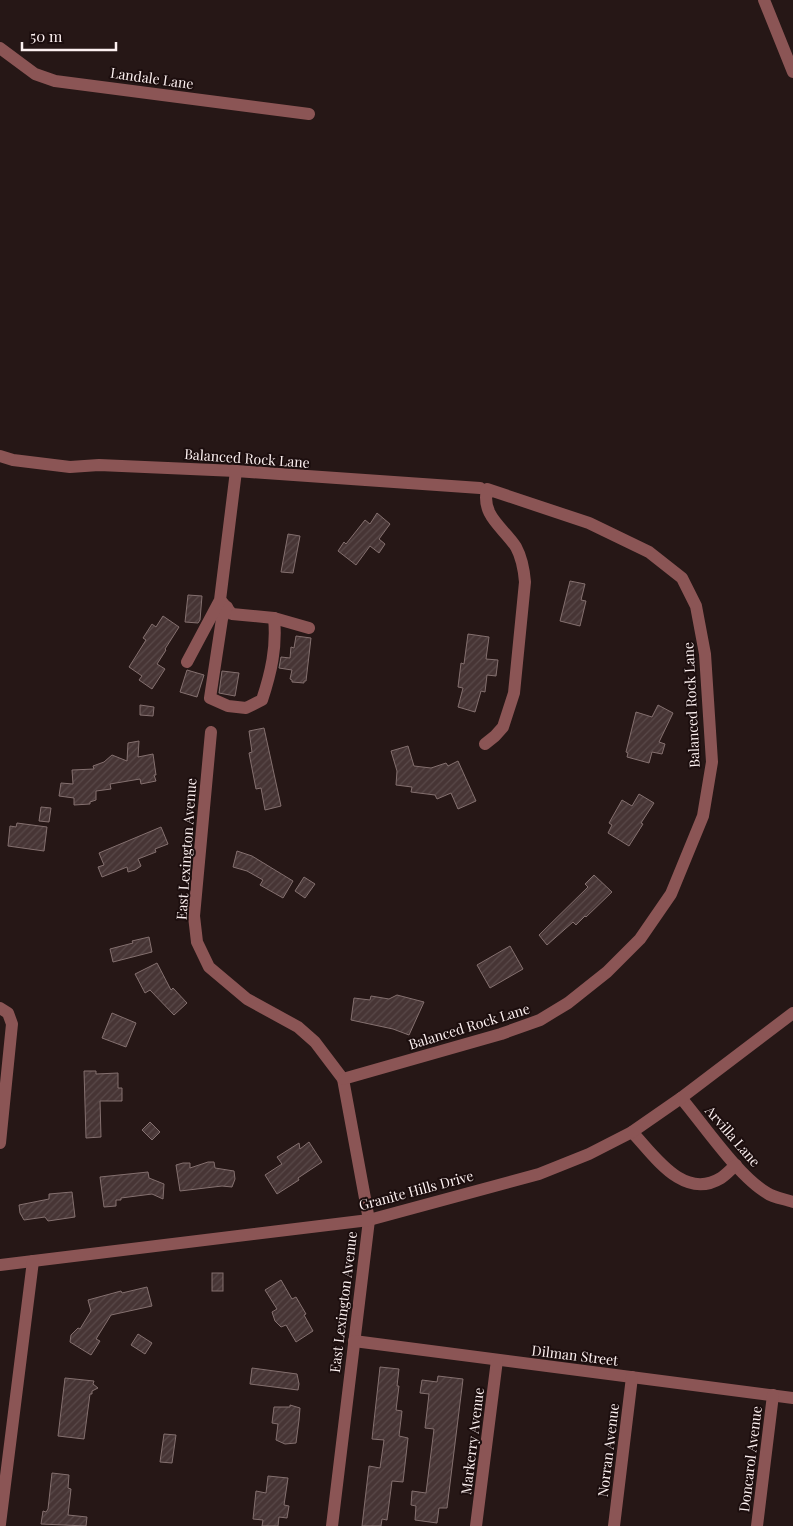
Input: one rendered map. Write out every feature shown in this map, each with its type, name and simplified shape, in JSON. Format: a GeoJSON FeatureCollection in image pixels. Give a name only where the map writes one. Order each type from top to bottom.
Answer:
{"type":"FeatureCollection","features":[{"type":"Feature","properties":{"kind":"street"},"geometry":{"type":"LineString","coordinates":[[764,0],[793,72]]}},
{"type":"Feature","properties":{"kind":"street","name":"Landale Lane"},"geometry":{"type":"LineString","coordinates":[[0,48],[35,74],[55,81],[309,114]]}},
{"type":"Feature","properties":{"kind":"street","name":"Balanced Rock Lane"},"geometry":{"type":"LineString","coordinates":[[0,456],[14,460],[70,467],[99,464],[236,471],[484,489],[588,523],[649,552],[682,578],[696,606],[705,654],[712,762],[703,816],[671,894],[640,939],[607,972],[568,1003],[540,1020],[500,1034],[343,1079]]}},
{"type":"Feature","properties":{"kind":"street"},"geometry":{"type":"LineString","coordinates":[[236,471],[224,604],[210,698],[228,706],[246,708],[262,700],[270,677],[276,637],[274,618]]}},
{"type":"Feature","properties":{"kind":"street"},"geometry":{"type":"LineString","coordinates":[[484,489],[487,509],[491,517],[516,547],[524,568],[525,582],[514,693],[503,727],[496,736],[485,744]]}},
{"type":"Feature","properties":{"kind":"street"},"geometry":{"type":"LineString","coordinates":[[224,604],[232,614],[274,618],[309,628]]}},
{"type":"Feature","properties":{"kind":"street"},"geometry":{"type":"LineString","coordinates":[[187,662],[224,604]]}},
{"type":"Feature","properties":{"kind":"street","name":"East Lexington Avenue"},"geometry":{"type":"LineString","coordinates":[[211,732],[194,907],[197,942],[209,967],[247,999],[298,1028],[316,1042],[343,1079],[369,1220],[332,1526]]}},
{"type":"Feature","properties":{"kind":"street"},"geometry":{"type":"LineString","coordinates":[[0,1008],[8,1013],[12,1024],[3,1088],[0,1143]]}},
{"type":"Feature","properties":{"kind":"street","name":"Granite Hills Drive"},"geometry":{"type":"LineString","coordinates":[[0,1265],[369,1220],[539,1174],[589,1154],[632,1132],[682,1098],[793,1014]]}},
{"type":"Feature","properties":{"kind":"street","name":"Arvilla Lane"},"geometry":{"type":"LineString","coordinates":[[682,1098],[736,1165],[768,1194],[793,1202]]}},
{"type":"Feature","properties":{"kind":"street"},"geometry":{"type":"LineString","coordinates":[[632,1132],[664,1169],[688,1182],[703,1184],[712,1182],[736,1165]]}},
{"type":"Feature","properties":{"kind":"street"},"geometry":{"type":"LineString","coordinates":[[0,1524],[32,1261]]}},
{"type":"Feature","properties":{"kind":"street","name":"Dilman Street"},"geometry":{"type":"LineString","coordinates":[[354,1341],[793,1398]]}},
{"type":"Feature","properties":{"kind":"street","name":"Markerry Avenue"},"geometry":{"type":"LineString","coordinates":[[476,1526],[497,1360]]}},
{"type":"Feature","properties":{"kind":"street","name":"Norran Avenue"},"geometry":{"type":"LineString","coordinates":[[614,1526],[632,1377]]}},
{"type":"Feature","properties":{"kind":"street","name":"Doncarol Avenue"},"geometry":{"type":"LineString","coordinates":[[757,1526],[773,1395]]}},
{"type":"Feature","properties":{"kind":"building"},"geometry":{"type":"Polygon","coordinates":[[[377,513],[390,524],[379,539],[385,544],[379,553],[370,546],[356,565],[338,551],[365,520],[370,524],[377,513]]]}},
{"type":"Feature","properties":{"kind":"building"},"geometry":{"type":"Polygon","coordinates":[[[288,534],[300,536],[293,573],[281,572],[288,534]]]}},
{"type":"Feature","properties":{"kind":"building"},"geometry":{"type":"Polygon","coordinates":[[[570,581],[585,584],[581,600],[586,601],[580,626],[560,621],[570,581]]]}},
{"type":"Feature","properties":{"kind":"building"},"geometry":{"type":"Polygon","coordinates":[[[188,595],[202,596],[200,620],[198,623],[185,622],[188,595]]]}},
{"type":"Feature","properties":{"kind":"building"},"geometry":{"type":"Polygon","coordinates":[[[163,616],[179,627],[157,664],[165,669],[152,689],[139,680],[142,676],[129,667],[146,640],[143,638],[152,624],[156,627],[163,616]]]}},
{"type":"Feature","properties":{"kind":"building"},"geometry":{"type":"Polygon","coordinates":[[[468,634],[489,637],[486,659],[498,660],[496,676],[487,675],[485,692],[481,691],[475,712],[458,707],[463,688],[458,687],[461,663],[464,664],[468,634]]]}},
{"type":"Feature","properties":{"kind":"building"},"geometry":{"type":"Polygon","coordinates":[[[296,636],[311,638],[306,681],[304,683],[292,682],[290,679],[292,670],[279,668],[281,657],[290,658],[291,647],[294,648],[296,636]]]}},
{"type":"Feature","properties":{"kind":"building"},"geometry":{"type":"Polygon","coordinates":[[[187,670],[204,675],[197,697],[180,692],[187,670]]]}},
{"type":"Feature","properties":{"kind":"building"},"geometry":{"type":"Polygon","coordinates":[[[222,671],[239,673],[235,696],[219,693],[222,671]]]}},
{"type":"Feature","properties":{"kind":"building"},"geometry":{"type":"Polygon","coordinates":[[[140,705],[154,707],[153,716],[140,715],[140,705]]]}},
{"type":"Feature","properties":{"kind":"building"},"geometry":{"type":"Polygon","coordinates":[[[658,705],[673,713],[659,742],[665,744],[662,754],[652,752],[649,763],[627,757],[628,753],[626,752],[636,712],[652,717],[658,705]]]}},
{"type":"Feature","properties":{"kind":"building"},"geometry":{"type":"Polygon","coordinates":[[[264,728],[281,806],[265,810],[261,788],[256,789],[249,753],[252,752],[249,731],[264,728]]]}},
{"type":"Feature","properties":{"kind":"building"},"geometry":{"type":"Polygon","coordinates":[[[139,741],[138,757],[153,754],[156,781],[141,784],[140,779],[110,784],[111,789],[96,791],[96,800],[90,802],[90,804],[74,805],[74,798],[59,796],[61,783],[73,784],[72,770],[94,769],[93,766],[104,762],[112,755],[127,761],[128,743],[139,741]]]}},
{"type":"Feature","properties":{"kind":"building"},"geometry":{"type":"Polygon","coordinates":[[[408,746],[414,766],[431,768],[446,763],[448,766],[458,761],[476,801],[458,809],[451,793],[437,799],[435,795],[411,792],[412,787],[396,785],[397,771],[391,751],[408,746]]]}},
{"type":"Feature","properties":{"kind":"building"},"geometry":{"type":"Polygon","coordinates":[[[639,794],[654,803],[629,846],[608,833],[612,825],[609,823],[622,800],[632,806],[639,794]]]}},
{"type":"Feature","properties":{"kind":"building"},"geometry":{"type":"Polygon","coordinates":[[[41,807],[51,808],[49,822],[39,821],[41,807]]]}},
{"type":"Feature","properties":{"kind":"building"},"geometry":{"type":"Polygon","coordinates":[[[17,823],[47,827],[44,851],[8,846],[10,826],[16,827],[17,823]]]}},
{"type":"Feature","properties":{"kind":"building"},"geometry":{"type":"Polygon","coordinates":[[[161,827],[168,844],[155,849],[156,852],[138,859],[141,866],[135,870],[128,872],[127,867],[102,877],[98,867],[104,865],[99,853],[161,827]]]}},
{"type":"Feature","properties":{"kind":"building"},"geometry":{"type":"Polygon","coordinates":[[[237,851],[252,856],[293,881],[283,898],[260,885],[263,880],[247,871],[233,867],[237,851]]]}},
{"type":"Feature","properties":{"kind":"building"},"geometry":{"type":"Polygon","coordinates":[[[594,875],[612,892],[586,917],[576,925],[573,922],[547,945],[539,935],[588,887],[585,884],[594,875]]]}},
{"type":"Feature","properties":{"kind":"building"},"geometry":{"type":"Polygon","coordinates":[[[304,877],[315,884],[305,898],[295,891],[304,877]]]}},
{"type":"Feature","properties":{"kind":"building"},"geometry":{"type":"Polygon","coordinates":[[[149,937],[152,952],[113,962],[110,949],[149,937]]]}},
{"type":"Feature","properties":{"kind":"building"},"geometry":{"type":"Polygon","coordinates":[[[510,946],[523,969],[490,988],[477,965],[510,946]]]}},
{"type":"Feature","properties":{"kind":"building"},"geometry":{"type":"Polygon","coordinates":[[[157,963],[171,990],[173,988],[187,1003],[174,1015],[150,990],[145,993],[135,974],[157,963]]]}},
{"type":"Feature","properties":{"kind":"building"},"geometry":{"type":"Polygon","coordinates":[[[397,995],[424,1002],[409,1035],[393,1029],[351,1020],[354,998],[370,1000],[371,996],[389,999],[397,995]]]}},
{"type":"Feature","properties":{"kind":"building"},"geometry":{"type":"Polygon","coordinates":[[[112,1013],[136,1023],[126,1047],[102,1038],[112,1013]]]}},
{"type":"Feature","properties":{"kind":"building"},"geometry":{"type":"Polygon","coordinates":[[[84,1071],[96,1071],[96,1074],[118,1073],[118,1088],[122,1088],[122,1101],[100,1101],[101,1137],[86,1138],[84,1071]]]}},
{"type":"Feature","properties":{"kind":"building"},"geometry":{"type":"Polygon","coordinates":[[[150,1122],[160,1132],[152,1140],[142,1130],[150,1122]]]}},
{"type":"Feature","properties":{"kind":"building"},"geometry":{"type":"Polygon","coordinates":[[[309,1142],[322,1162],[277,1194],[265,1175],[282,1164],[277,1157],[299,1143],[300,1149],[309,1142]]]}},
{"type":"Feature","properties":{"kind":"building"},"geometry":{"type":"Polygon","coordinates":[[[214,1162],[215,1168],[234,1171],[235,1179],[232,1187],[222,1186],[180,1191],[176,1165],[190,1163],[190,1168],[214,1162]]]}},
{"type":"Feature","properties":{"kind":"building"},"geometry":{"type":"Polygon","coordinates":[[[148,1172],[149,1178],[164,1184],[163,1199],[152,1194],[121,1198],[121,1200],[116,1200],[116,1206],[104,1207],[100,1177],[148,1172]]]}},
{"type":"Feature","properties":{"kind":"building"},"geometry":{"type":"Polygon","coordinates":[[[72,1192],[75,1217],[48,1221],[45,1217],[24,1220],[20,1213],[19,1205],[49,1199],[49,1194],[72,1192]]]}},
{"type":"Feature","properties":{"kind":"building"},"geometry":{"type":"Polygon","coordinates":[[[212,1273],[223,1273],[223,1291],[212,1291],[212,1273]]]}},
{"type":"Feature","properties":{"kind":"building"},"geometry":{"type":"Polygon","coordinates":[[[281,1280],[292,1299],[296,1297],[313,1331],[296,1342],[286,1325],[281,1327],[275,1321],[272,1312],[277,1309],[265,1290],[281,1280]]]}},
{"type":"Feature","properties":{"kind":"building"},"geometry":{"type":"Polygon","coordinates":[[[147,1287],[152,1306],[111,1315],[96,1339],[100,1341],[91,1355],[70,1342],[71,1335],[78,1328],[80,1329],[91,1311],[88,1300],[121,1291],[122,1293],[147,1287]]]}},
{"type":"Feature","properties":{"kind":"building"},"geometry":{"type":"Polygon","coordinates":[[[138,1334],[152,1343],[145,1354],[131,1345],[138,1334]]]}},
{"type":"Feature","properties":{"kind":"building"},"geometry":{"type":"Polygon","coordinates":[[[380,1367],[399,1369],[396,1410],[402,1411],[399,1436],[408,1438],[403,1482],[392,1481],[387,1520],[382,1519],[381,1526],[362,1526],[369,1466],[380,1468],[384,1440],[372,1439],[380,1367]]]}},
{"type":"Feature","properties":{"kind":"building"},"geometry":{"type":"Polygon","coordinates":[[[252,1368],[297,1374],[298,1390],[250,1384],[252,1368]]]}},
{"type":"Feature","properties":{"kind":"building"},"geometry":{"type":"Polygon","coordinates":[[[438,1376],[463,1379],[447,1508],[439,1508],[437,1523],[415,1520],[416,1506],[411,1505],[412,1491],[426,1493],[434,1429],[425,1428],[429,1394],[420,1393],[422,1380],[437,1382],[438,1376]]]}},
{"type":"Feature","properties":{"kind":"building"},"geometry":{"type":"Polygon","coordinates":[[[65,1378],[94,1381],[93,1384],[98,1388],[90,1394],[84,1439],[58,1436],[65,1378]]]}},
{"type":"Feature","properties":{"kind":"building"},"geometry":{"type":"Polygon","coordinates":[[[290,1405],[300,1408],[299,1420],[296,1443],[285,1444],[276,1440],[278,1424],[272,1423],[274,1407],[290,1407],[290,1405]]]}},
{"type":"Feature","properties":{"kind":"building"},"geometry":{"type":"Polygon","coordinates":[[[164,1434],[176,1435],[172,1463],[160,1462],[164,1434]]]}},
{"type":"Feature","properties":{"kind":"building"},"geometry":{"type":"Polygon","coordinates":[[[52,1473],[69,1475],[68,1488],[71,1489],[68,1515],[87,1517],[86,1526],[41,1524],[43,1511],[46,1512],[48,1509],[52,1473]]]}},
{"type":"Feature","properties":{"kind":"building"},"geometry":{"type":"Polygon","coordinates":[[[268,1476],[288,1478],[284,1505],[289,1506],[287,1518],[279,1517],[278,1526],[262,1526],[263,1520],[253,1519],[256,1491],[266,1493],[268,1476]]]}}]}
